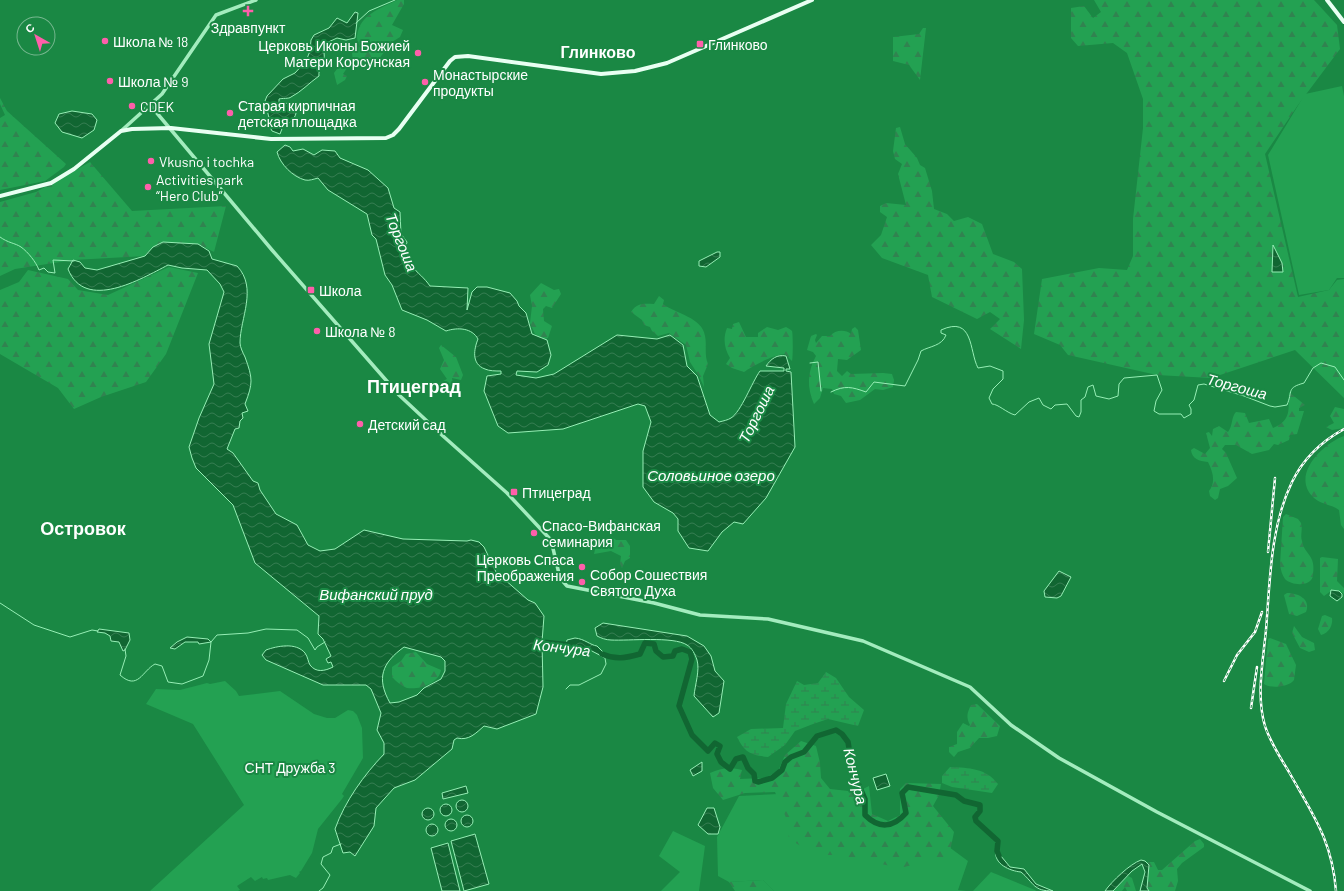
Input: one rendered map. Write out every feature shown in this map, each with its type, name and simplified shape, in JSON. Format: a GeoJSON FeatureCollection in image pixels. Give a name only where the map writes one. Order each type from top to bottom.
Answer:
{"type":"FeatureCollection","features":[{"type":"Feature","properties":{"kind":"main road"},"geometry":{"type":"LineString","coordinates":[[0,196],[51,183],[74,169],[121,131],[132,129],[171,128],[271,139],[295,140],[376,139],[389,137],[399,129],[446,66],[455,57],[462,55],[601,74],[634,71],[667,62],[812,0]]}},
{"type":"Feature","properties":{"kind":"main road"},"geometry":{"type":"LineString","coordinates":[[1327,0],[1344,22]]}},
{"type":"Feature","properties":{"kind":"street"},"geometry":{"type":"LineString","coordinates":[[121,131],[162,94],[216,15],[256,0]]}},
{"type":"Feature","properties":{"kind":"street"},"geometry":{"type":"LineString","coordinates":[[150,106],[171,128],[272,250],[398,395],[442,436],[507,492],[551,540],[560,578],[567,586],[654,603],[700,615],[768,619],[863,641],[970,687],[1011,725],[1062,760],[1157,812],[1310,891]]}},
{"type":"Feature","properties":{"kind":"green space"},"geometry":{"type":"Polygon","coordinates":[[[397,0],[404,0],[404,4],[392,25],[403,30],[400,37],[392,42],[378,60],[365,70],[361,66],[347,68],[343,74],[347,76],[345,80],[337,85],[334,73],[343,61],[346,61],[352,66],[356,64],[353,62],[352,52],[354,49],[358,48],[357,36],[362,22],[372,13],[397,0]]]}},
{"type":"Feature","properties":{"kind":"green space"},"geometry":{"type":"Polygon","coordinates":[[[1094,0],[1314,0],[1337,25],[1340,49],[1298,105],[1265,154],[1298,297],[1329,290],[1337,280],[1344,279],[1344,398],[1295,350],[1211,378],[1157,375],[1068,355],[1060,345],[1034,334],[1042,279],[1099,268],[1127,270],[1133,256],[1133,219],[1143,128],[1143,99],[1127,53],[1113,43],[1078,46],[1071,38],[1071,8],[1084,6],[1093,18],[1101,12],[1094,0]]]}},
{"type":"Feature","properties":{"kind":"green space"},"geometry":{"type":"Polygon","coordinates":[[[923,28],[926,28],[920,80],[909,65],[893,61],[893,37],[919,34],[923,28]]]}},
{"type":"Feature","properties":{"kind":"green space"},"geometry":{"type":"Polygon","coordinates":[[[1342,86],[1344,96],[1344,278],[1337,278],[1329,290],[1299,295],[1268,155],[1305,94],[1342,86]]]}},
{"type":"Feature","properties":{"kind":"green space"},"geometry":{"type":"Polygon","coordinates":[[[0,98],[7,111],[66,164],[45,181],[0,190],[0,118],[5,115],[0,104],[0,98]]]}},
{"type":"Feature","properties":{"kind":"green space"},"geometry":{"type":"Polygon","coordinates":[[[900,127],[905,144],[917,158],[920,165],[925,168],[932,191],[934,209],[947,214],[954,221],[968,217],[982,224],[993,254],[1014,262],[1022,269],[1024,320],[1021,349],[990,329],[1000,319],[990,312],[977,319],[932,297],[928,275],[882,258],[871,245],[881,235],[887,217],[880,212],[880,206],[886,203],[906,205],[898,174],[902,164],[895,159],[893,151],[896,128],[900,127]]]}},
{"type":"Feature","properties":{"kind":"green space"},"geometry":{"type":"Polygon","coordinates":[[[90,162],[132,211],[226,206],[214,252],[198,244],[163,242],[145,256],[73,260],[15,269],[0,276],[0,202],[36,192],[90,162]]]}},
{"type":"Feature","properties":{"kind":"green space"},"geometry":{"type":"Polygon","coordinates":[[[169,267],[198,273],[166,354],[146,382],[101,397],[74,409],[58,388],[0,354],[0,290],[19,282],[28,270],[68,279],[78,290],[108,295],[169,267]]]}},
{"type":"Feature","properties":{"kind":"green space"},"geometry":{"type":"Polygon","coordinates":[[[541,283],[554,290],[559,289],[561,294],[552,308],[546,306],[543,309],[544,321],[552,326],[548,338],[544,339],[535,334],[530,323],[532,306],[530,295],[541,283]]]}},
{"type":"Feature","properties":{"kind":"green space"},"geometry":{"type":"Polygon","coordinates":[[[659,296],[664,300],[663,304],[694,320],[703,330],[706,339],[706,357],[708,364],[703,376],[704,387],[690,362],[686,345],[669,333],[658,336],[650,327],[644,325],[642,320],[631,312],[639,305],[654,304],[659,296]]]}},
{"type":"Feature","properties":{"kind":"green space"},"geometry":{"type":"Polygon","coordinates":[[[739,322],[746,337],[758,337],[758,333],[767,327],[778,330],[786,327],[791,330],[793,336],[792,361],[785,354],[776,356],[744,372],[732,368],[726,364],[730,358],[726,350],[725,343],[727,328],[732,329],[733,324],[739,322]]]}},
{"type":"Feature","properties":{"kind":"green space"},"geometry":{"type":"Polygon","coordinates":[[[855,327],[858,330],[861,350],[847,360],[838,359],[837,371],[842,376],[847,371],[851,374],[892,374],[894,380],[893,387],[883,390],[875,389],[860,400],[846,403],[841,396],[834,394],[832,389],[823,388],[820,398],[814,404],[810,392],[809,380],[811,368],[816,356],[813,352],[807,350],[811,336],[817,335],[815,340],[816,343],[822,336],[830,336],[837,331],[846,331],[851,334],[852,329],[855,327]]]}},
{"type":"Feature","properties":{"kind":"green space"},"geometry":{"type":"Polygon","coordinates":[[[441,345],[456,357],[463,375],[461,380],[452,378],[453,385],[441,391],[437,384],[447,379],[440,369],[444,360],[439,348],[441,345]]]}},
{"type":"Feature","properties":{"kind":"green space"},"geometry":{"type":"Polygon","coordinates":[[[1289,392],[1305,405],[1299,408],[1299,411],[1304,411],[1297,434],[1290,435],[1289,440],[1278,445],[1274,444],[1269,450],[1252,454],[1236,445],[1225,445],[1222,449],[1226,453],[1237,478],[1228,486],[1220,489],[1218,498],[1215,500],[1210,496],[1209,491],[1213,477],[1208,462],[1196,459],[1191,450],[1194,448],[1205,454],[1210,448],[1206,433],[1209,432],[1212,436],[1213,429],[1219,426],[1228,432],[1231,427],[1233,416],[1236,412],[1245,413],[1249,423],[1269,419],[1273,428],[1279,425],[1288,414],[1289,392]]]}},
{"type":"Feature","properties":{"kind":"green space"},"geometry":{"type":"Polygon","coordinates":[[[1335,407],[1344,409],[1344,428],[1332,430],[1326,427],[1334,423],[1330,416],[1335,407]]]}},
{"type":"Feature","properties":{"kind":"green space"},"geometry":{"type":"Polygon","coordinates":[[[1344,436],[1344,529],[1341,525],[1339,510],[1314,498],[1307,489],[1305,480],[1307,471],[1319,453],[1335,440],[1344,436]]]}},
{"type":"Feature","properties":{"kind":"green space"},"geometry":{"type":"Polygon","coordinates":[[[1286,514],[1298,519],[1301,523],[1301,539],[1303,546],[1312,559],[1314,568],[1312,579],[1306,583],[1292,583],[1285,579],[1281,571],[1280,565],[1283,517],[1286,514]]]}},
{"type":"Feature","properties":{"kind":"green space"},"geometry":{"type":"Polygon","coordinates":[[[612,537],[616,540],[626,540],[630,546],[630,558],[625,561],[622,568],[620,564],[621,556],[611,551],[594,554],[597,541],[610,544],[608,539],[612,537]]]}},
{"type":"Feature","properties":{"kind":"green space"},"geometry":{"type":"Polygon","coordinates":[[[1320,558],[1338,559],[1337,581],[1344,588],[1344,594],[1339,591],[1331,591],[1324,596],[1320,592],[1320,558]]]}},
{"type":"Feature","properties":{"kind":"green space"},"geometry":{"type":"Polygon","coordinates":[[[1287,593],[1295,594],[1305,600],[1307,604],[1306,612],[1297,616],[1289,614],[1284,595],[1287,593]]]}},
{"type":"Feature","properties":{"kind":"green space"},"geometry":{"type":"Polygon","coordinates":[[[1325,615],[1332,618],[1332,623],[1328,631],[1321,635],[1318,629],[1322,616],[1325,615]]]}},
{"type":"Feature","properties":{"kind":"green space"},"geometry":{"type":"Polygon","coordinates":[[[1294,626],[1302,637],[1314,643],[1315,650],[1309,652],[1300,648],[1292,633],[1294,626]]]}},
{"type":"Feature","properties":{"kind":"green space"},"geometry":{"type":"Polygon","coordinates":[[[1270,638],[1286,644],[1296,665],[1294,680],[1284,686],[1275,687],[1264,684],[1268,639],[1270,638]]]}},
{"type":"Feature","properties":{"kind":"green space"},"geometry":{"type":"Polygon","coordinates":[[[416,652],[427,664],[441,670],[437,679],[428,685],[418,688],[407,688],[392,677],[392,667],[401,661],[406,654],[416,652]]]}},
{"type":"Feature","properties":{"kind":"green space"},"geometry":{"type":"Polygon","coordinates":[[[826,672],[836,678],[849,697],[864,710],[858,726],[828,719],[813,724],[795,731],[785,745],[768,757],[753,754],[743,747],[737,737],[751,729],[783,728],[786,704],[797,681],[804,685],[818,683],[826,672]]]}},
{"type":"Feature","properties":{"kind":"green space","name":"СНТ Дружба 3"},"geometry":{"type":"Polygon","coordinates":[[[225,681],[236,691],[239,696],[280,691],[314,714],[327,718],[335,718],[348,710],[353,711],[357,715],[362,728],[363,758],[342,794],[344,796],[318,829],[312,853],[296,878],[290,875],[268,880],[267,878],[263,879],[262,877],[255,881],[251,877],[237,886],[240,890],[238,891],[150,891],[244,805],[193,724],[146,704],[156,689],[180,690],[207,683],[210,684],[225,681]]]}},
{"type":"Feature","properties":{"kind":"green space"},"geometry":{"type":"Polygon","coordinates":[[[977,704],[1000,726],[997,736],[979,738],[970,748],[958,752],[954,757],[949,752],[949,747],[957,744],[957,732],[963,723],[969,726],[970,725],[968,720],[969,710],[971,705],[977,704]]]}},
{"type":"Feature","properties":{"kind":"green space"},"geometry":{"type":"Polygon","coordinates":[[[801,741],[816,746],[820,763],[821,778],[830,789],[857,792],[869,786],[872,814],[888,821],[900,815],[900,789],[906,783],[941,784],[939,795],[933,806],[954,832],[949,856],[900,868],[839,855],[816,855],[789,839],[787,820],[775,792],[745,793],[723,800],[713,788],[710,773],[722,769],[733,768],[742,770],[740,779],[765,778],[778,771],[785,755],[801,741]]]}},
{"type":"Feature","properties":{"kind":"green space"},"geometry":{"type":"Polygon","coordinates":[[[950,767],[983,772],[998,784],[992,793],[952,787],[942,783],[942,776],[950,767]]]}},
{"type":"Feature","properties":{"kind":"green space"},"geometry":{"type":"Polygon","coordinates":[[[779,794],[949,847],[968,861],[958,890],[966,891],[774,891],[763,880],[729,882],[718,876],[717,837],[739,796],[779,794]]]}},
{"type":"Feature","properties":{"kind":"green space"},"geometry":{"type":"Polygon","coordinates":[[[673,831],[705,846],[699,891],[661,891],[680,872],[659,856],[673,831]]]}},
{"type":"Feature","properties":{"kind":"green space"},"geometry":{"type":"Polygon","coordinates":[[[1200,839],[1204,844],[1204,847],[1182,863],[1177,869],[1178,881],[1175,891],[1149,891],[1147,884],[1149,869],[1147,862],[1154,862],[1158,870],[1162,870],[1195,841],[1200,839]]]}},
{"type":"Feature","properties":{"kind":"green space"},"geometry":{"type":"Polygon","coordinates":[[[991,872],[1035,890],[1036,891],[973,891],[991,872]]]}},
{"type":"Feature","properties":{"kind":"green space"},"geometry":{"type":"Polygon","coordinates":[[[1128,876],[1132,878],[1136,891],[1127,891],[1125,887],[1122,891],[1113,891],[1128,876]]]}},
{"type":"Feature","properties":{"kind":"green space"},"geometry":{"type":"Polygon","coordinates":[[[763,880],[774,891],[735,891],[729,882],[763,880]]]}},
{"type":"Feature","properties":{"kind":"water"},"geometry":{"type":"Polygon","coordinates":[[[355,12],[358,13],[355,38],[346,40],[337,38],[324,44],[324,60],[319,76],[290,98],[279,99],[279,102],[290,104],[296,113],[289,123],[283,126],[280,134],[272,131],[268,123],[269,118],[265,101],[267,96],[283,79],[295,73],[306,61],[310,51],[311,40],[314,35],[329,28],[337,18],[347,23],[355,12]]]}},
{"type":"Feature","properties":{"kind":"water"},"geometry":{"type":"Polygon","coordinates":[[[72,111],[92,114],[97,120],[94,130],[82,138],[62,132],[55,123],[59,114],[72,111]]]}},
{"type":"Feature","properties":{"kind":"water","name":"Соловьиное озеро"},"geometry":{"type":"Polygon","coordinates":[[[285,145],[290,147],[293,151],[303,149],[314,155],[322,150],[335,151],[340,158],[368,170],[388,188],[394,208],[400,212],[401,234],[407,242],[406,256],[408,261],[430,286],[468,288],[467,310],[472,292],[477,287],[487,287],[510,293],[526,313],[532,334],[547,340],[551,355],[548,365],[537,372],[517,371],[516,375],[536,378],[554,374],[617,335],[657,339],[670,335],[683,345],[687,366],[697,376],[710,415],[719,422],[730,419],[735,415],[760,371],[784,371],[784,368],[766,366],[774,358],[786,356],[790,369],[786,369],[786,371],[791,372],[795,447],[766,498],[743,524],[734,522],[722,532],[708,551],[689,548],[678,531],[678,519],[673,513],[654,502],[643,487],[643,451],[651,422],[645,406],[638,404],[563,429],[508,433],[498,426],[484,391],[487,376],[501,374],[501,371],[487,370],[477,364],[475,347],[478,339],[475,335],[464,329],[446,331],[427,320],[402,310],[392,285],[385,275],[376,239],[372,235],[367,214],[328,190],[318,178],[305,180],[292,173],[281,161],[277,152],[285,145]]]}},
{"type":"Feature","properties":{"kind":"water","name":"Вифанский пруд"},"geometry":{"type":"Polygon","coordinates":[[[163,242],[198,244],[209,251],[212,259],[237,266],[243,275],[247,293],[240,343],[250,371],[251,386],[245,404],[248,411],[242,413],[243,418],[240,421],[239,428],[235,429],[227,449],[233,453],[253,481],[258,483],[260,490],[276,514],[297,525],[308,545],[320,551],[335,549],[364,530],[403,539],[471,540],[479,542],[484,547],[496,572],[528,600],[535,603],[544,616],[542,642],[543,687],[536,714],[497,729],[484,726],[469,737],[461,739],[457,738],[454,740],[452,749],[415,780],[394,788],[376,808],[374,826],[355,856],[350,852],[343,853],[335,829],[344,808],[356,789],[384,754],[384,743],[377,730],[381,713],[371,689],[366,685],[323,685],[266,660],[262,655],[266,650],[281,646],[292,646],[297,647],[305,653],[312,668],[327,670],[333,667],[331,662],[328,663],[326,659],[331,656],[323,639],[318,634],[319,616],[255,563],[233,505],[196,468],[189,447],[199,418],[214,384],[209,344],[224,292],[220,284],[207,270],[168,265],[129,284],[100,290],[87,288],[76,282],[68,269],[73,260],[80,262],[85,268],[97,270],[145,256],[153,247],[163,242]],[[404,647],[397,653],[386,665],[382,679],[383,686],[390,703],[399,702],[417,695],[424,688],[441,679],[445,671],[445,661],[441,657],[404,647]]]}},
{"type":"Feature","properties":{"kind":"water"},"geometry":{"type":"Polygon","coordinates":[[[1273,245],[1282,263],[1283,272],[1272,272],[1273,245]]]}},
{"type":"Feature","properties":{"kind":"water"},"geometry":{"type":"Polygon","coordinates":[[[720,252],[720,257],[706,267],[699,266],[699,261],[720,252]]]}},
{"type":"Feature","properties":{"kind":"water"},"geometry":{"type":"Polygon","coordinates":[[[1059,571],[1071,577],[1061,596],[1057,598],[1045,597],[1044,591],[1059,571]]]}},
{"type":"Feature","properties":{"kind":"water"},"geometry":{"type":"Polygon","coordinates":[[[1331,590],[1339,591],[1342,594],[1342,597],[1337,601],[1330,596],[1331,590]]]}},
{"type":"Feature","properties":{"kind":"water"},"geometry":{"type":"Polygon","coordinates":[[[603,623],[687,636],[704,646],[711,656],[715,671],[724,681],[719,713],[713,717],[694,696],[698,664],[692,649],[689,646],[681,642],[662,640],[605,639],[597,636],[595,628],[603,623]]]}},
{"type":"Feature","properties":{"kind":"water"},"geometry":{"type":"Polygon","coordinates":[[[99,629],[129,633],[130,640],[125,650],[123,651],[119,642],[111,641],[110,636],[105,633],[97,632],[99,629]]]}},
{"type":"Feature","properties":{"kind":"water"},"geometry":{"type":"Polygon","coordinates":[[[187,637],[208,639],[211,642],[199,644],[198,642],[185,642],[175,649],[170,648],[177,642],[187,637]]]}},
{"type":"Feature","properties":{"kind":"water"},"geometry":{"type":"Polygon","coordinates":[[[575,638],[597,646],[607,656],[605,658],[590,650],[581,652],[565,650],[567,640],[575,638]]]}},
{"type":"Feature","properties":{"kind":"water"},"geometry":{"type":"Polygon","coordinates":[[[702,762],[702,771],[693,776],[690,770],[702,762]]]}},
{"type":"Feature","properties":{"kind":"water"},"geometry":{"type":"Polygon","coordinates":[[[886,774],[890,786],[877,790],[873,778],[886,774]]]}},
{"type":"Feature","properties":{"kind":"water"},"geometry":{"type":"Polygon","coordinates":[[[466,786],[468,793],[443,799],[442,793],[466,786]]]}},
{"type":"Feature","properties":{"kind":"water"},"geometry":{"type":"Polygon","coordinates":[[[460,800],[464,800],[468,806],[464,812],[460,812],[456,808],[456,804],[460,800]]]}},
{"type":"Feature","properties":{"kind":"water"},"geometry":{"type":"Polygon","coordinates":[[[444,804],[448,804],[452,810],[448,816],[444,816],[440,812],[440,808],[444,804]]]}},
{"type":"Feature","properties":{"kind":"water"},"geometry":{"type":"Polygon","coordinates":[[[426,808],[430,808],[434,814],[430,820],[426,820],[422,816],[422,812],[426,808]]]}},
{"type":"Feature","properties":{"kind":"water"},"geometry":{"type":"Polygon","coordinates":[[[707,808],[714,808],[720,827],[718,834],[708,834],[698,825],[707,808]]]}},
{"type":"Feature","properties":{"kind":"water"},"geometry":{"type":"Polygon","coordinates":[[[465,815],[469,815],[473,821],[469,827],[465,827],[461,823],[461,819],[465,815]]]}},
{"type":"Feature","properties":{"kind":"water"},"geometry":{"type":"Polygon","coordinates":[[[449,819],[453,819],[457,825],[453,831],[449,831],[445,827],[445,823],[449,819]]]}},
{"type":"Feature","properties":{"kind":"water"},"geometry":{"type":"Polygon","coordinates":[[[430,824],[434,824],[438,830],[434,836],[430,836],[426,832],[426,828],[430,824]]]}},
{"type":"Feature","properties":{"kind":"water"},"geometry":{"type":"Polygon","coordinates":[[[475,834],[489,884],[464,891],[451,841],[475,834]]]}},
{"type":"Feature","properties":{"kind":"water"},"geometry":{"type":"Polygon","coordinates":[[[448,843],[460,891],[442,891],[431,848],[448,843]]]}},
{"type":"Feature","properties":{"kind":"water"},"geometry":{"type":"Polygon","coordinates":[[[996,850],[1010,867],[1024,869],[1036,884],[1053,891],[1046,891],[1038,888],[1021,872],[1003,866],[997,859],[996,850]]]}},
{"type":"Feature","properties":{"kind":"water"},"geometry":{"type":"Polygon","coordinates":[[[1141,860],[1145,861],[1149,865],[1147,888],[1149,891],[1140,891],[1145,872],[1142,864],[1132,871],[1113,891],[1105,891],[1122,873],[1141,860]]]}},
{"type":"Feature","properties":{"kind":"waterway","name":"Торгоша"},"geometry":{"type":"LineString","coordinates":[[356,23],[369,11],[395,0]]}},
{"type":"Feature","properties":{"kind":"waterway"},"geometry":{"type":"LineString","coordinates":[[0,237],[24,249],[39,270],[44,268],[48,272],[55,273],[53,260],[74,261]]}},
{"type":"Feature","properties":{"kind":"waterway","name":"Торгоша"},"geometry":{"type":"LineString","coordinates":[[831,392],[840,388],[857,389],[866,392],[874,382],[905,386],[921,351],[942,341],[946,335],[941,333],[941,330],[952,327],[959,327],[965,331],[978,368],[990,366],[1003,371],[1003,379],[993,389],[989,398],[992,404],[997,405],[1015,415],[1029,402],[1039,398],[1043,405],[1051,409],[1055,405],[1067,404],[1076,416],[1079,417],[1081,412],[1081,400],[1085,397],[1088,387],[1093,385],[1096,396],[1109,399],[1118,396],[1119,384],[1124,378],[1157,375],[1162,390],[1156,401],[1154,411],[1159,414],[1181,414],[1184,418],[1191,414],[1189,405],[1194,400],[1198,385],[1204,384],[1275,407],[1287,405],[1292,388],[1304,383],[1313,368],[1321,363],[1335,367],[1344,380]]}},
{"type":"Feature","properties":{"kind":"waterway","name":"Торгоша"},"geometry":{"type":"LineString","coordinates":[[810,363],[818,362],[821,391]]}},
{"type":"Feature","properties":{"kind":"waterway","name":"Кончура"},"geometry":{"type":"LineString","coordinates":[[0,603],[34,625],[70,637],[92,630],[98,631]]}},
{"type":"Feature","properties":{"kind":"waterway","name":"Кончура"},"geometry":{"type":"LineString","coordinates":[[125,649],[126,656],[120,675],[126,679],[131,681],[136,680],[155,664],[162,666],[168,682],[182,684],[203,676],[209,660],[211,642],[217,635],[248,633],[266,629],[297,630],[308,638],[315,650],[325,642]]}},
{"type":"Feature","properties":{"kind":"waterway","name":"Кончура"},"geometry":{"type":"LineString","coordinates":[[542,642],[571,645]]}},
{"type":"Feature","properties":{"kind":"waterway","name":"Кончура"},"geometry":{"type":"LineString","coordinates":[[602,654],[616,658],[640,654],[645,643],[654,644],[656,651],[663,657],[673,656],[675,651],[682,649],[690,652],[692,659],[679,706],[692,735],[708,751],[715,743],[720,746],[717,754],[721,762],[730,769],[736,759],[743,757],[748,768],[754,774],[755,781],[758,782],[772,778],[782,770],[785,762],[791,757],[804,752],[817,736],[836,730],[842,734],[848,742],[853,772],[865,799],[865,815],[870,820],[875,823],[886,825],[896,822],[901,818],[906,813],[902,793],[908,787],[956,795],[964,801],[980,805],[980,811],[975,817],[976,821],[998,841],[997,851],[999,856]]}},
{"type":"Feature","properties":{"kind":"waterway"},"geometry":{"type":"LineString","coordinates":[[566,689],[570,685],[579,685],[601,674],[606,664],[605,658]]}},
{"type":"Feature","properties":{"kind":"waterway"},"geometry":{"type":"LineString","coordinates":[[319,891],[323,888],[330,875],[321,864],[323,857],[331,853],[333,847],[341,844]]}},
{"type":"Feature","properties":{"kind":"railway"},"geometry":{"type":"LineString","coordinates":[[1336,891],[1330,857],[1320,828],[1267,732],[1262,715],[1261,691],[1270,574],[1279,517],[1292,482],[1307,458],[1328,439],[1344,429]]}},
{"type":"Feature","properties":{"kind":"railway"},"geometry":{"type":"LineString","coordinates":[[1268,552],[1275,478]]}},
{"type":"Feature","properties":{"kind":"railway"},"geometry":{"type":"LineString","coordinates":[[1224,681],[1237,655],[1255,632],[1262,612]]}},
{"type":"Feature","properties":{"kind":"railway"},"geometry":{"type":"LineString","coordinates":[[1251,708],[1257,667]]}},
{"type":"Feature","properties":{"kind":"place","name":"Здравпункт"},"geometry":{"type":"Point","coordinates":[248,11]}},
{"type":"Feature","properties":{"kind":"place","name":"Школа № 18"},"geometry":{"type":"Point","coordinates":[105,41]}},
{"type":"Feature","properties":{"kind":"place","name":"Глинково"},"geometry":{"type":"Point","coordinates":[700,44]}},
{"type":"Feature","properties":{"kind":"place","name":"Церковь Иконы Божией Матери Корсунская"},"geometry":{"type":"Point","coordinates":[418,53]}},
{"type":"Feature","properties":{"kind":"place","name":"Школа № 9"},"geometry":{"type":"Point","coordinates":[110,81]}},
{"type":"Feature","properties":{"kind":"place","name":"Монастырские продукты"},"geometry":{"type":"Point","coordinates":[425,82]}},
{"type":"Feature","properties":{"kind":"place","name":"CDEK"},"geometry":{"type":"Point","coordinates":[132,106]}},
{"type":"Feature","properties":{"kind":"place","name":"Старая кирпичная детская площадка"},"geometry":{"type":"Point","coordinates":[230,113]}},
{"type":"Feature","properties":{"kind":"place","name":"Vkusno i tochka"},"geometry":{"type":"Point","coordinates":[151,161]}},
{"type":"Feature","properties":{"kind":"place","name":"Activities park “Hero Club”"},"geometry":{"type":"Point","coordinates":[148,187]}},
{"type":"Feature","properties":{"kind":"place","name":"Школа"},"geometry":{"type":"Point","coordinates":[311,290]}},
{"type":"Feature","properties":{"kind":"place","name":"Школа № 8"},"geometry":{"type":"Point","coordinates":[317,331]}},
{"type":"Feature","properties":{"kind":"place","name":"Детский сад"},"geometry":{"type":"Point","coordinates":[360,424]}},
{"type":"Feature","properties":{"kind":"place","name":"Птицеград"},"geometry":{"type":"Point","coordinates":[514,492]}},
{"type":"Feature","properties":{"kind":"place","name":"Спасо-Вифанская семинария"},"geometry":{"type":"Point","coordinates":[534,533]}},
{"type":"Feature","properties":{"kind":"place","name":"Церковь Спаса Преображения"},"geometry":{"type":"Point","coordinates":[582,567]}},
{"type":"Feature","properties":{"kind":"place","name":"Собор Сошествия Святого Духа"},"geometry":{"type":"Point","coordinates":[582,582]}},
{"type":"Feature","properties":{"kind":"district","name":"Глинково"},"geometry":{"type":"Point","coordinates":[598,51]}},
{"type":"Feature","properties":{"kind":"district","name":"Птицеград"},"geometry":{"type":"Point","coordinates":[414,386]}},
{"type":"Feature","properties":{"kind":"district","name":"Островок"},"geometry":{"type":"Point","coordinates":[83,528]}}]}
